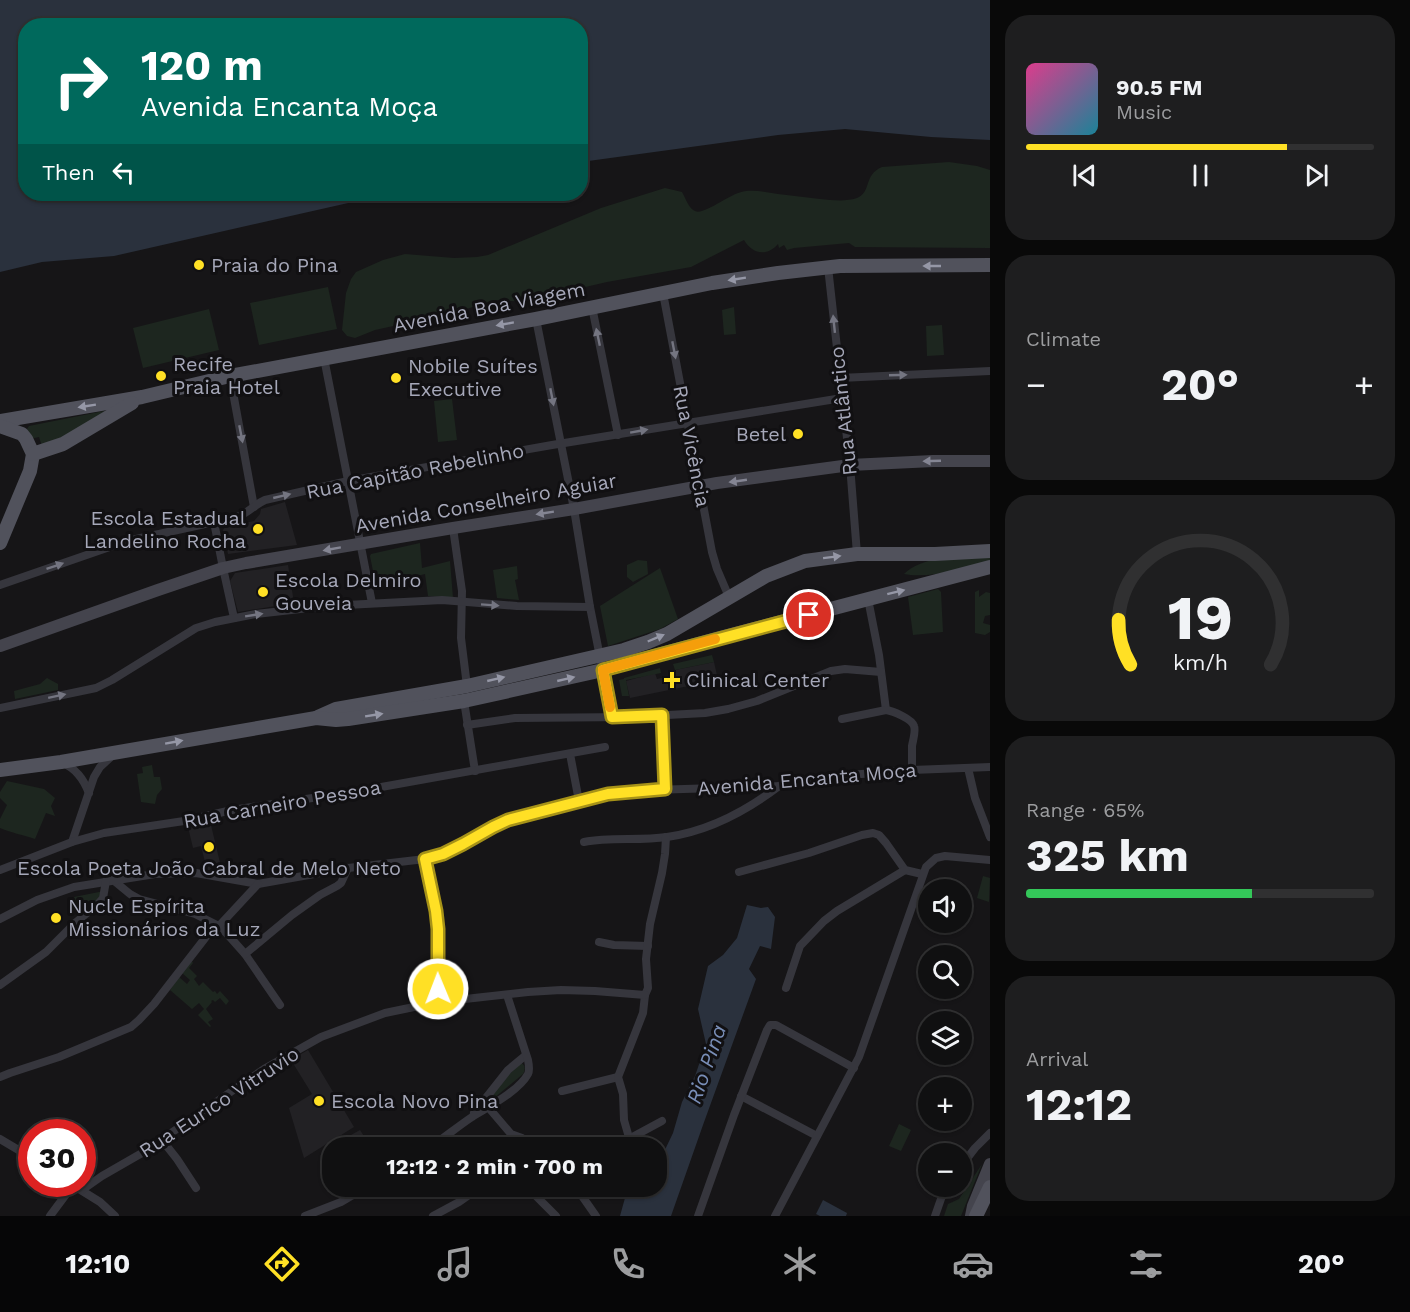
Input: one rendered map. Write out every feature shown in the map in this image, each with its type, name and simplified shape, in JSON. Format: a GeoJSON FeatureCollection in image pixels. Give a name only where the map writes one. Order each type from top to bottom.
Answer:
{"type":"FeatureCollection","features":[{"type":"Feature","properties":{"kind":"main road","name":"Avenida Boa Viagem"},"geometry":{"type":"LineString","coordinates":[[0,421],[142,397],[230,376],[767,275],[850,266],[990,265]]}},
{"type":"Feature","properties":{"kind":"main road"},"geometry":{"type":"LineString","coordinates":[[33,454],[63,444],[142,397]]}},
{"type":"Feature","properties":{"kind":"main road"},"geometry":{"type":"LineString","coordinates":[[0,426],[22,434],[33,454],[30,471],[0,543]]}},
{"type":"Feature","properties":{"kind":"main road","name":"Avenida Conselheiro Aguiar"},"geometry":{"type":"LineString","coordinates":[[0,646],[223,568],[246,563],[699,487],[850,465],[990,461]]}},
{"type":"Feature","properties":{"kind":"main road"},"geometry":{"type":"LineString","coordinates":[[0,770],[60,762],[316,718],[352,706],[467,686],[600,655],[648,642],[667,634],[766,576],[806,561],[857,554],[990,551]]}},
{"type":"Feature","properties":{"kind":"main road"},"geometry":{"type":"LineString","coordinates":[[316,718],[348,719],[464,701],[603,670],[990,567]]}},
{"type":"Feature","properties":{"kind":"main road"},"geometry":{"type":"LineString","coordinates":[[971,1216],[990,1164]]}},
{"type":"Feature","properties":{"kind":"main road"},"geometry":{"type":"LineString","coordinates":[[976,1216],[990,1187]]}},
{"type":"Feature","properties":{"kind":"main road"},"geometry":{"type":"LineString","coordinates":[[986,1216],[990,1206]]}},
{"type":"Feature","properties":{"kind":"street","name":"Rua Atlântico"},"geometry":{"type":"LineString","coordinates":[[828,267],[850,465],[857,554]]}},
{"type":"Feature","properties":{"kind":"street","name":"Rua Vicência"},"geometry":{"type":"LineString","coordinates":[[663,293],[712,552],[729,597]]}},
{"type":"Feature","properties":{"kind":"street"},"geometry":{"type":"LineString","coordinates":[[592,307],[618,435]]}},
{"type":"Feature","properties":{"kind":"street"},"geometry":{"type":"LineString","coordinates":[[536,319],[612,717]]}},
{"type":"Feature","properties":{"kind":"street"},"geometry":{"type":"LineString","coordinates":[[324,358],[372,603]]}},
{"type":"Feature","properties":{"kind":"street"},"geometry":{"type":"LineString","coordinates":[[840,378],[990,371]]}},
{"type":"Feature","properties":{"kind":"street"},"geometry":{"type":"LineString","coordinates":[[230,376],[254,507]]}},
{"type":"Feature","properties":{"kind":"street","name":"Rua Capitão Rebelinho"},"geometry":{"type":"LineString","coordinates":[[0,585],[127,541],[245,514],[264,500],[348,481],[842,398]]}},
{"type":"Feature","properties":{"kind":"street"},"geometry":{"type":"LineString","coordinates":[[214,522],[234,618]]}},
{"type":"Feature","properties":{"kind":"street"},"geometry":{"type":"LineString","coordinates":[[453,528],[461,578],[463,603],[461,638],[467,686]]}},
{"type":"Feature","properties":{"kind":"street"},"geometry":{"type":"LineString","coordinates":[[868,599],[879,655],[886,710]]}},
{"type":"Feature","properties":{"kind":"street"},"geometry":{"type":"LineString","coordinates":[[0,708],[96,688],[196,628],[234,618],[327,606],[442,600],[517,606],[590,607]]}},
{"type":"Feature","properties":{"kind":"street"},"geometry":{"type":"LineString","coordinates":[[467,725],[515,718],[705,713],[738,707],[831,671],[845,669],[881,672]]}},
{"type":"Feature","properties":{"kind":"street"},"geometry":{"type":"LineString","coordinates":[[464,701],[475,771]]}},
{"type":"Feature","properties":{"kind":"street"},"geometry":{"type":"LineString","coordinates":[[842,719],[886,710],[898,713],[914,726],[912,770]]}},
{"type":"Feature","properties":{"kind":"street"},"geometry":{"type":"LineString","coordinates":[[662,715],[665,789]]}},
{"type":"Feature","properties":{"kind":"street","name":"Rua Carneiro Pessoa"},"geometry":{"type":"LineString","coordinates":[[0,870],[87,837],[124,829],[184,821],[232,810],[351,792],[605,747]]}},
{"type":"Feature","properties":{"kind":"street"},"geometry":{"type":"LineString","coordinates":[[72,842],[88,793],[100,767],[116,752]]}},
{"type":"Feature","properties":{"kind":"street"},"geometry":{"type":"LineString","coordinates":[[570,754],[579,801]]}},
{"type":"Feature","properties":{"kind":"street"},"geometry":{"type":"LineString","coordinates":[[60,762],[77,772],[88,793]]}},
{"type":"Feature","properties":{"kind":"street","name":"Avenida Encanta Moça"},"geometry":{"type":"LineString","coordinates":[[0,919],[50,895],[74,887],[110,880],[155,874],[196,873],[258,884],[348,868],[425,859],[443,854],[508,820],[608,794],[665,789],[779,786],[849,775],[990,767]]}},
{"type":"Feature","properties":{"kind":"street"},"geometry":{"type":"LineString","coordinates":[[968,768],[975,798],[990,837]]}},
{"type":"Feature","properties":{"kind":"street"},"geometry":{"type":"LineString","coordinates":[[584,842],[602,839],[666,837],[712,826],[736,815],[779,786]]}},
{"type":"Feature","properties":{"kind":"street"},"geometry":{"type":"LineString","coordinates":[[739,872],[873,833],[886,843],[905,870]]}},
{"type":"Feature","properties":{"kind":"street"},"geometry":{"type":"LineString","coordinates":[[628,1137],[624,1120],[623,1094],[618,1077],[640,1022],[648,988],[646,959],[650,924],[665,854],[666,837]]}},
{"type":"Feature","properties":{"kind":"street"},"geometry":{"type":"LineString","coordinates":[[777,1215],[854,1068],[924,870],[936,858],[945,856],[990,860]]}},
{"type":"Feature","properties":{"kind":"street"},"geometry":{"type":"LineString","coordinates":[[425,859],[437,920],[438,1002]]}},
{"type":"Feature","properties":{"kind":"street"},"geometry":{"type":"LineString","coordinates":[[245,954],[292,915],[341,883],[348,868]]}},
{"type":"Feature","properties":{"kind":"street"},"geometry":{"type":"LineString","coordinates":[[786,988],[800,946],[824,921],[905,870],[924,870]]}},
{"type":"Feature","properties":{"kind":"street"},"geometry":{"type":"LineString","coordinates":[[0,986],[46,952],[97,905],[103,898],[110,880],[139,899],[195,914],[219,926],[245,954],[280,1005]]}},
{"type":"Feature","properties":{"kind":"street"},"geometry":{"type":"LineString","coordinates":[[0,1077],[59,1057],[131,1027],[154,1004],[209,933],[219,926],[258,884]]}},
{"type":"Feature","properties":{"kind":"street"},"geometry":{"type":"LineString","coordinates":[[599,942],[648,946]]}},
{"type":"Feature","properties":{"kind":"street","name":"Rua Eurico Vitruvio"},"geometry":{"type":"LineString","coordinates":[[96,1178],[162,1140],[264,1069],[321,1037],[385,1012],[438,1002],[528,992],[561,990],[645,995]]}},
{"type":"Feature","properties":{"kind":"street"},"geometry":{"type":"LineString","coordinates":[[444,1137],[514,1089],[528,1074],[526,1055],[507,995]]}},
{"type":"Feature","properties":{"kind":"street"},"geometry":{"type":"LineString","coordinates":[[698,1216],[741,1096],[770,1025],[776,1024],[854,1068]]}},
{"type":"Feature","properties":{"kind":"street"},"geometry":{"type":"LineString","coordinates":[[471,1118],[508,1070],[526,1055]]}},
{"type":"Feature","properties":{"kind":"street"},"geometry":{"type":"LineString","coordinates":[[562,1091],[618,1077]]}},
{"type":"Feature","properties":{"kind":"street"},"geometry":{"type":"LineString","coordinates":[[488,1095],[511,1134],[519,1137]]}},
{"type":"Feature","properties":{"kind":"street"},"geometry":{"type":"LineString","coordinates":[[741,1096],[817,1136]]}},
{"type":"Feature","properties":{"kind":"street"},"geometry":{"type":"LineString","coordinates":[[630,1137],[662,1121]]}},
{"type":"Feature","properties":{"kind":"street"},"geometry":{"type":"LineString","coordinates":[[972,1152],[990,1133]]}},
{"type":"Feature","properties":{"kind":"street"},"geometry":{"type":"LineString","coordinates":[[0,1138],[18,1149]]}},
{"type":"Feature","properties":{"kind":"street"},"geometry":{"type":"LineString","coordinates":[[162,1140],[196,1188]]}},
{"type":"Feature","properties":{"kind":"street","name":"Rua Eurico Vitruvio"},"geometry":{"type":"LineString","coordinates":[[50,1216],[66,1197]]}},
{"type":"Feature","properties":{"kind":"street"},"geometry":{"type":"LineString","coordinates":[[92,1197],[116,1216]]}},
{"type":"Feature","properties":{"kind":"street"},"geometry":{"type":"LineString","coordinates":[[305,1216],[349,1197]]}},
{"type":"Feature","properties":{"kind":"street"},"geometry":{"type":"LineString","coordinates":[[433,1216],[466,1197]]}},
{"type":"Feature","properties":{"kind":"street"},"geometry":{"type":"LineString","coordinates":[[537,1197],[555,1216]]}},
{"type":"Feature","properties":{"kind":"street"},"geometry":{"type":"LineString","coordinates":[[583,1197],[596,1216]]}},
{"type":"Feature","properties":{"kind":"street"},"geometry":{"type":"LineString","coordinates":[[935,1216],[942,1197]]}},
{"type":"Feature","properties":{"kind":"shaded area"},"geometry":{"type":"Polygon","coordinates":[[[949,162],[990,170],[990,248],[855,247],[849,243],[787,250],[784,245],[779,248],[778,244],[769,251],[760,252],[747,245],[744,240],[691,267],[607,282],[525,302],[496,300],[453,313],[375,330],[355,338],[347,336],[342,330],[346,293],[351,279],[356,272],[383,260],[405,254],[454,258],[488,255],[601,208],[665,188],[682,192],[691,208],[699,212],[746,191],[848,200],[862,195],[872,174],[882,167],[949,162]]]}},
{"type":"Feature","properties":{"kind":"shaded area"},"geometry":{"type":"Polygon","coordinates":[[[328,287],[337,329],[259,345],[250,303],[328,287]]]}},
{"type":"Feature","properties":{"kind":"shaded area"},"geometry":{"type":"Polygon","coordinates":[[[734,307],[736,334],[724,335],[722,310],[734,307]]]}},
{"type":"Feature","properties":{"kind":"shaded area"},"geometry":{"type":"Polygon","coordinates":[[[209,309],[219,350],[143,368],[133,328],[209,309]]]}},
{"type":"Feature","properties":{"kind":"shaded area"},"geometry":{"type":"Polygon","coordinates":[[[942,325],[944,355],[927,356],[926,326],[942,325]]]}},
{"type":"Feature","properties":{"kind":"shaded area"},"geometry":{"type":"Polygon","coordinates":[[[452,399],[457,440],[438,442],[434,401],[452,399]]]}},
{"type":"Feature","properties":{"kind":"shaded area"},"geometry":{"type":"Polygon","coordinates":[[[119,408],[43,449],[39,437],[30,439],[27,429],[29,426],[119,408]]]}},
{"type":"Feature","properties":{"kind":"shaded area","name":"Escola Estadual Landelino Rocha"},"geometry":{"type":"Polygon","coordinates":[[[285,502],[297,545],[228,554],[223,530],[225,527],[254,521],[261,509],[285,502]]]}},
{"type":"Feature","properties":{"kind":"shaded area"},"geometry":{"type":"Polygon","coordinates":[[[420,543],[422,568],[450,561],[453,598],[428,596],[425,574],[376,586],[371,554],[420,543]]]}},
{"type":"Feature","properties":{"kind":"shaded area"},"geometry":{"type":"Polygon","coordinates":[[[990,556],[990,562],[959,570],[924,575],[904,574],[922,563],[933,560],[990,556]]]}},
{"type":"Feature","properties":{"kind":"shaded area"},"geometry":{"type":"Polygon","coordinates":[[[638,560],[647,561],[648,574],[633,582],[627,577],[627,565],[638,560]]]}},
{"type":"Feature","properties":{"kind":"shaded area","name":"Escola Delmiro Gouveia"},"geometry":{"type":"Polygon","coordinates":[[[288,565],[294,603],[238,612],[230,581],[235,573],[288,565]]]}},
{"type":"Feature","properties":{"kind":"shaded area"},"geometry":{"type":"Polygon","coordinates":[[[517,566],[518,579],[515,580],[519,600],[497,598],[493,570],[517,566]]]}},
{"type":"Feature","properties":{"kind":"shaded area"},"geometry":{"type":"Polygon","coordinates":[[[660,568],[678,619],[660,629],[608,646],[600,606],[660,568]]]}},
{"type":"Feature","properties":{"kind":"shaded area"},"geometry":{"type":"Polygon","coordinates":[[[938,589],[941,592],[943,632],[913,635],[908,597],[938,589]]]}},
{"type":"Feature","properties":{"kind":"shaded area"},"geometry":{"type":"Polygon","coordinates":[[[979,590],[979,597],[986,592],[990,593],[990,615],[985,616],[983,623],[990,625],[990,632],[985,635],[975,633],[975,592],[979,590]]]}},
{"type":"Feature","properties":{"kind":"shaded area"},"geometry":{"type":"Polygon","coordinates":[[[712,655],[714,662],[675,670],[673,664],[712,655]]]}},
{"type":"Feature","properties":{"kind":"shaded area","name":"Clinical Center"},"geometry":{"type":"Polygon","coordinates":[[[714,662],[718,680],[630,698],[626,681],[655,673],[657,679],[670,676],[670,671],[714,662]]]}},
{"type":"Feature","properties":{"kind":"shaded area"},"geometry":{"type":"Polygon","coordinates":[[[660,668],[661,673],[626,680],[629,696],[622,696],[619,680],[660,668]]]}},
{"type":"Feature","properties":{"kind":"shaded area"},"geometry":{"type":"Polygon","coordinates":[[[47,678],[58,684],[58,690],[15,699],[14,691],[40,684],[47,678]]]}},
{"type":"Feature","properties":{"kind":"shaded area"},"geometry":{"type":"Polygon","coordinates":[[[152,765],[154,777],[160,777],[162,789],[157,795],[155,804],[141,802],[137,774],[143,773],[142,767],[152,765]]]}},
{"type":"Feature","properties":{"kind":"shaded area"},"geometry":{"type":"Polygon","coordinates":[[[7,781],[44,789],[55,798],[51,806],[55,816],[46,813],[35,839],[0,828],[0,819],[7,805],[0,798],[0,792],[7,781]]]}},
{"type":"Feature","properties":{"kind":"shaded area","name":"Escola Poeta João Cabral de Melo Neto"},"geometry":{"type":"Polygon","coordinates":[[[210,821],[222,871],[207,870],[201,846],[193,848],[188,827],[210,821]]]}},
{"type":"Feature","properties":{"kind":"shaded area"},"geometry":{"type":"Polygon","coordinates":[[[983,876],[990,878],[989,902],[977,898],[983,876]]]}},
{"type":"Feature","properties":{"kind":"shaded area"},"geometry":{"type":"Polygon","coordinates":[[[104,891],[83,919],[74,897],[104,891]]]}},
{"type":"Feature","properties":{"kind":"shaded area"},"geometry":{"type":"Polygon","coordinates":[[[191,960],[193,963],[189,968],[197,976],[194,979],[199,986],[203,982],[213,992],[217,994],[220,991],[229,1001],[226,1005],[220,998],[215,1002],[211,1001],[206,1009],[213,1019],[208,1022],[210,1027],[198,1015],[204,1009],[199,1003],[192,1009],[170,990],[179,977],[187,984],[190,980],[182,973],[191,960]]]}},
{"type":"Feature","properties":{"kind":"shaded area","name":"Escola Novo Pina"},"geometry":{"type":"Polygon","coordinates":[[[308,1050],[354,1127],[338,1137],[322,1137],[322,1147],[304,1158],[289,1108],[312,1094],[291,1060],[308,1050]]]}},
{"type":"Feature","properties":{"kind":"shaded area"},"geometry":{"type":"Polygon","coordinates":[[[521,1063],[525,1068],[523,1074],[487,1104],[486,1102],[504,1079],[521,1063]]]}},
{"type":"Feature","properties":{"kind":"shaded area"},"geometry":{"type":"Polygon","coordinates":[[[899,1124],[911,1130],[901,1151],[889,1146],[899,1124]]]}},
{"type":"Feature","properties":{"kind":"shaded area"},"geometry":{"type":"Polygon","coordinates":[[[360,1130],[365,1137],[347,1137],[360,1130]]]}},
{"type":"Feature","properties":{"kind":"shaded area"},"geometry":{"type":"Polygon","coordinates":[[[982,1164],[972,1189],[972,1179],[982,1164]]]}},
{"type":"Feature","properties":{"kind":"shaded area"},"geometry":{"type":"Polygon","coordinates":[[[969,1197],[961,1216],[944,1216],[948,1204],[969,1197]]]}},
{"type":"Feature","properties":{"kind":"water"},"geometry":{"type":"Polygon","coordinates":[[[0,0],[990,0],[990,140],[845,129],[778,135],[588,161],[588,18],[18,18],[18,201],[357,201],[114,256],[42,262],[0,272],[0,0]]]}},
{"type":"Feature","properties":{"kind":"water","name":"Rio Pina"},"geometry":{"type":"Polygon","coordinates":[[[747,905],[768,907],[775,917],[771,949],[760,946],[749,969],[756,979],[671,1216],[620,1216],[625,1197],[667,1197],[667,1146],[706,1044],[698,1009],[708,966],[723,955],[737,938],[747,905]]]}},
{"type":"Feature","properties":{"kind":"water"},"geometry":{"type":"Polygon","coordinates":[[[823,1200],[847,1213],[846,1216],[816,1214],[823,1200]]]}},
{"type":"Feature","properties":{"kind":"slow traffic"},"geometry":{"type":"LineString","coordinates":[[610,707],[603,670],[715,639]]}},
{"type":"Feature","properties":{"kind":"place","name":"Praia do Pina"},"geometry":{"type":"Point","coordinates":[199,265]}},
{"type":"Feature","properties":{"kind":"place","name":"Recife Praia Hotel"},"geometry":{"type":"Point","coordinates":[161,376]}},
{"type":"Feature","properties":{"kind":"place","name":"Nobile Suítes Executive"},"geometry":{"type":"Point","coordinates":[396,378]}},
{"type":"Feature","properties":{"kind":"place","name":"Betel"},"geometry":{"type":"Point","coordinates":[798,434]}},
{"type":"Feature","properties":{"kind":"place","name":"Escola Estadual Landelino Rocha"},"geometry":{"type":"Point","coordinates":[258,529]}},
{"type":"Feature","properties":{"kind":"place","name":"Escola Delmiro Gouveia"},"geometry":{"type":"Point","coordinates":[263,592]}},
{"type":"Feature","properties":{"kind":"place","name":"Clinical Center"},"geometry":{"type":"Point","coordinates":[672,680]}},
{"type":"Feature","properties":{"kind":"place","name":"Escola Poeta João Cabral de Melo Neto"},"geometry":{"type":"Point","coordinates":[209,847]}},
{"type":"Feature","properties":{"kind":"place","name":"Nucle Espírita Missionários da Luz"},"geometry":{"type":"Point","coordinates":[56,918]}},
{"type":"Feature","properties":{"kind":"place","name":"Escola Novo Pina"},"geometry":{"type":"Point","coordinates":[319,1101]}},
{"type":"Feature","properties":{"kind":"route"},"geometry":{"type":"LineString","coordinates":[[438,989],[438,929],[425,859],[443,854],[508,820],[608,794],[665,789],[662,715],[612,717],[603,670],[809,615]]}}]}
